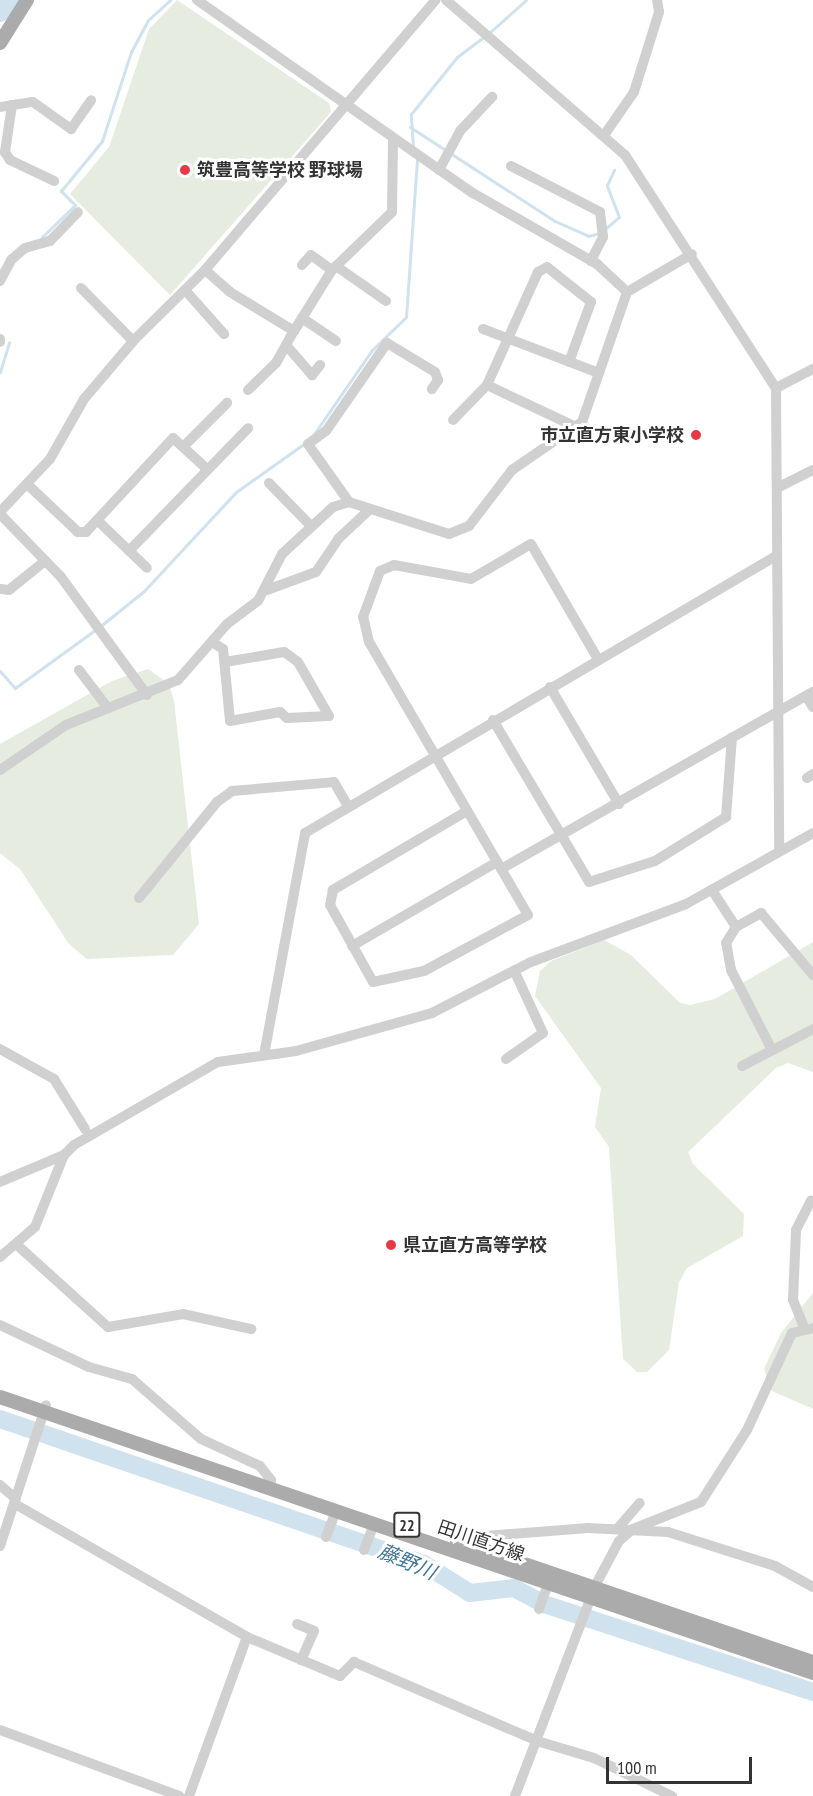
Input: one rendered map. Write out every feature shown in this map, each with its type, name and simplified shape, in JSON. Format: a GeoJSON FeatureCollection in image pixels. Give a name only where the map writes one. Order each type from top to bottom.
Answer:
{"type":"FeatureCollection","features":[{"type":"Feature","properties":{"kind":"main road"},"geometry":{"type":"LineString","coordinates":[[0,43],[27,0]]}},
{"type":"Feature","properties":{"kind":"main road","name":"田川直方線"},"geometry":{"type":"LineString","coordinates":[[0,1389],[44,1410]]}},
{"type":"Feature","properties":{"kind":"main road","name":"田川直方線"},"geometry":{"type":"LineString","coordinates":[[0,1397],[461,1543],[592,1595],[813,1673]]}},
{"type":"Feature","properties":{"kind":"main road","name":"田川直方線"},"geometry":{"type":"LineString","coordinates":[[270,1484],[336,1512],[592,1595],[813,1662]]}},
{"type":"Feature","properties":{"kind":"street"},"geometry":{"type":"LineString","coordinates":[[197,0],[344,107],[439,170],[591,261],[627,292]]}},
{"type":"Feature","properties":{"kind":"street"},"geometry":{"type":"LineString","coordinates":[[147,695],[45,561],[0,513],[50,459],[84,399],[133,341],[206,270],[436,0]]}},
{"type":"Feature","properties":{"kind":"street"},"geometry":{"type":"LineString","coordinates":[[446,0],[605,134],[655,195],[776,388],[775,712],[779,851]]}},
{"type":"Feature","properties":{"kind":"street"},"geometry":{"type":"LineString","coordinates":[[605,134],[634,92],[659,12],[657,0]]}},
{"type":"Feature","properties":{"kind":"street"},"geometry":{"type":"LineString","coordinates":[[439,170],[460,131],[492,97]]}},
{"type":"Feature","properties":{"kind":"street"},"geometry":{"type":"LineString","coordinates":[[0,107],[33,102],[71,129],[77,128],[91,100]]}},
{"type":"Feature","properties":{"kind":"street"},"geometry":{"type":"LineString","coordinates":[[12,105],[5,153],[10,160],[54,181]]}},
{"type":"Feature","properties":{"kind":"street"},"geometry":{"type":"LineString","coordinates":[[248,390],[286,345],[334,268],[392,212],[393,140]]}},
{"type":"Feature","properties":{"kind":"street"},"geometry":{"type":"LineString","coordinates":[[511,166],[600,212],[605,219],[603,237],[591,261]]}},
{"type":"Feature","properties":{"kind":"street"},"geometry":{"type":"LineString","coordinates":[[0,281],[18,254],[50,241],[78,212]]}},
{"type":"Feature","properties":{"kind":"street"},"geometry":{"type":"LineString","coordinates":[[432,389],[438,380],[435,372],[387,343],[326,431],[308,444],[349,502],[436,531],[460,532],[512,470],[576,427],[599,373],[627,292],[692,254]]}},
{"type":"Feature","properties":{"kind":"street"},"geometry":{"type":"LineString","coordinates":[[302,266],[311,255],[386,300]]}},
{"type":"Feature","properties":{"kind":"street"},"geometry":{"type":"LineString","coordinates":[[453,420],[487,385],[538,272],[547,267],[591,302],[569,362]]}},
{"type":"Feature","properties":{"kind":"street"},"geometry":{"type":"LineString","coordinates":[[206,270],[230,292],[294,331]]}},
{"type":"Feature","properties":{"kind":"street"},"geometry":{"type":"LineString","coordinates":[[81,288],[133,341]]}},
{"type":"Feature","properties":{"kind":"street"},"geometry":{"type":"LineString","coordinates":[[185,290],[224,333]]}},
{"type":"Feature","properties":{"kind":"street"},"geometry":{"type":"LineString","coordinates":[[302,318],[336,341]]}},
{"type":"Feature","properties":{"kind":"street"},"geometry":{"type":"LineString","coordinates":[[483,329],[599,373]]}},
{"type":"Feature","properties":{"kind":"street"},"geometry":{"type":"LineString","coordinates":[[286,345],[312,375],[320,365]]}},
{"type":"Feature","properties":{"kind":"street"},"geometry":{"type":"LineString","coordinates":[[776,388],[813,369]]}},
{"type":"Feature","properties":{"kind":"street"},"geometry":{"type":"LineString","coordinates":[[487,385],[576,427]]}},
{"type":"Feature","properties":{"kind":"street"},"geometry":{"type":"LineString","coordinates":[[184,446],[227,403]]}},
{"type":"Feature","properties":{"kind":"street"},"geometry":{"type":"LineString","coordinates":[[129,551],[248,428]]}},
{"type":"Feature","properties":{"kind":"street"},"geometry":{"type":"LineString","coordinates":[[27,484],[78,532],[97,520],[173,438],[207,469]]}},
{"type":"Feature","properties":{"kind":"street"},"geometry":{"type":"LineString","coordinates":[[777,488],[813,470]]}},
{"type":"Feature","properties":{"kind":"street"},"geometry":{"type":"LineString","coordinates":[[269,483],[310,525]]}},
{"type":"Feature","properties":{"kind":"street"},"geometry":{"type":"LineString","coordinates":[[267,590],[282,554],[310,525],[349,502]]}},
{"type":"Feature","properties":{"kind":"street"},"geometry":{"type":"LineString","coordinates":[[0,770],[66,725],[147,695],[178,680],[212,642],[267,590],[316,572],[339,538],[369,510]]}},
{"type":"Feature","properties":{"kind":"street"},"geometry":{"type":"LineString","coordinates":[[97,520],[147,568]]}},
{"type":"Feature","properties":{"kind":"street"},"geometry":{"type":"LineString","coordinates":[[467,811],[333,890],[330,905],[372,982],[424,971],[528,915],[364,629],[363,617],[387,566],[471,579],[531,544],[598,659]]}},
{"type":"Feature","properties":{"kind":"street"},"geometry":{"type":"LineString","coordinates":[[264,1055],[305,833],[434,753],[776,556]]}},
{"type":"Feature","properties":{"kind":"street"},"geometry":{"type":"LineString","coordinates":[[0,589],[9,590],[45,561]]}},
{"type":"Feature","properties":{"kind":"street"},"geometry":{"type":"LineString","coordinates":[[212,642],[223,649],[230,720],[279,712],[287,718],[329,716],[298,662],[284,652],[225,662]]}},
{"type":"Feature","properties":{"kind":"street"},"geometry":{"type":"LineString","coordinates":[[79,670],[108,708]]}},
{"type":"Feature","properties":{"kind":"street"},"geometry":{"type":"LineString","coordinates":[[550,687],[620,804]]}},
{"type":"Feature","properties":{"kind":"street"},"geometry":{"type":"LineString","coordinates":[[352,946],[499,866],[560,838],[775,712],[810,694],[813,707]]}},
{"type":"Feature","properties":{"kind":"street"},"geometry":{"type":"LineString","coordinates":[[493,720],[560,838],[589,882],[655,861],[726,817],[732,737]]}},
{"type":"Feature","properties":{"kind":"street"},"geometry":{"type":"LineString","coordinates":[[139,898],[217,802],[232,791],[334,782],[348,806]]}},
{"type":"Feature","properties":{"kind":"street"},"geometry":{"type":"LineString","coordinates":[[0,1182],[64,1155],[218,1062],[296,1052],[432,1013],[514,970],[712,890],[813,833]]}},
{"type":"Feature","properties":{"kind":"street"},"geometry":{"type":"LineString","coordinates":[[712,890],[736,927]]}},
{"type":"Feature","properties":{"kind":"street"},"geometry":{"type":"LineString","coordinates":[[772,1050],[724,949],[736,927],[761,913],[813,975]]}},
{"type":"Feature","properties":{"kind":"street"},"geometry":{"type":"LineString","coordinates":[[506,1059],[543,1033],[514,970]]}},
{"type":"Feature","properties":{"kind":"street"},"geometry":{"type":"LineString","coordinates":[[742,1066],[813,1029]]}},
{"type":"Feature","properties":{"kind":"street"},"geometry":{"type":"LineString","coordinates":[[0,1049],[54,1079],[85,1129]]}},
{"type":"Feature","properties":{"kind":"street"},"geometry":{"type":"LineString","coordinates":[[0,1257],[35,1227],[64,1155]]}},
{"type":"Feature","properties":{"kind":"street"},"geometry":{"type":"LineString","coordinates":[[515,1796],[583,1624],[592,1595],[619,1541],[633,1528],[701,1502],[747,1430],[792,1333],[809,1327],[793,1300],[796,1230],[811,1201]]}},
{"type":"Feature","properties":{"kind":"street"},"geometry":{"type":"LineString","coordinates":[[16,1244],[108,1327],[183,1314],[251,1329]]}},
{"type":"Feature","properties":{"kind":"street"},"geometry":{"type":"LineString","coordinates":[[0,1325],[90,1367],[132,1379],[201,1439],[260,1466],[270,1484]]}},
{"type":"Feature","properties":{"kind":"street"},"geometry":{"type":"LineString","coordinates":[[0,1546],[44,1410]]}},
{"type":"Feature","properties":{"kind":"street"},"geometry":{"type":"LineString","coordinates":[[0,1485],[16,1502],[247,1637],[340,1676],[354,1662],[537,1740],[594,1758],[672,1796]]}},
{"type":"Feature","properties":{"kind":"street"},"geometry":{"type":"LineString","coordinates":[[618,1528],[640,1503]]}},
{"type":"Feature","properties":{"kind":"street"},"geometry":{"type":"LineString","coordinates":[[326,1537],[336,1512]]}},
{"type":"Feature","properties":{"kind":"street"},"geometry":{"type":"LineString","coordinates":[[364,1550],[374,1524]]}},
{"type":"Feature","properties":{"kind":"street"},"geometry":{"type":"LineString","coordinates":[[461,1543],[472,1537],[633,1528],[703,1542],[775,1566],[813,1587]]}},
{"type":"Feature","properties":{"kind":"street"},"geometry":{"type":"LineString","coordinates":[[539,1609],[548,1584]]}},
{"type":"Feature","properties":{"kind":"street"},"geometry":{"type":"LineString","coordinates":[[297,1624],[314,1631],[301,1660]]}},
{"type":"Feature","properties":{"kind":"street"},"geometry":{"type":"LineString","coordinates":[[189,1796],[247,1637]]}},
{"type":"Feature","properties":{"kind":"street"},"geometry":{"type":"LineString","coordinates":[[0,1730],[179,1796]]}},
{"type":"Feature","properties":{"kind":"shaded area","name":"筑豊高等学校 野球場"},"geometry":{"type":"Polygon","coordinates":[[[177,0],[329,103],[331,112],[170,295],[70,194],[109,147],[149,29],[177,0]]]}},
{"type":"Feature","properties":{"kind":"shaded area"},"geometry":{"type":"Polygon","coordinates":[[[148,669],[169,684],[174,701],[199,924],[173,955],[87,959],[69,944],[20,869],[0,853],[0,744],[112,681],[148,669]]]}},
{"type":"Feature","properties":{"kind":"shaded area"},"geometry":{"type":"Polygon","coordinates":[[[604,940],[631,955],[680,1003],[690,1005],[715,999],[813,942],[813,1072],[788,1063],[776,1068],[688,1152],[693,1164],[744,1214],[743,1236],[687,1268],[679,1282],[669,1350],[647,1372],[637,1372],[623,1359],[609,1147],[595,1127],[601,1088],[535,996],[540,971],[551,961],[604,940]]]}},
{"type":"Feature","properties":{"kind":"shaded area"},"geometry":{"type":"Polygon","coordinates":[[[813,1293],[813,1409],[772,1391],[764,1369],[781,1333],[813,1293]]]}},
{"type":"Feature","properties":{"kind":"waterway"},"geometry":{"type":"LineString","coordinates":[[0,13],[11,0]]}},
{"type":"Feature","properties":{"kind":"waterway"},"geometry":{"type":"LineString","coordinates":[[42,237],[75,205],[61,191],[102,141],[131,52],[148,20],[170,0]]}},
{"type":"Feature","properties":{"kind":"waterway"},"geometry":{"type":"LineString","coordinates":[[489,33],[526,0]]}},
{"type":"Feature","properties":{"kind":"waterway"},"geometry":{"type":"LineString","coordinates":[[413,146],[411,114],[457,57],[484,37]]}},
{"type":"Feature","properties":{"kind":"waterway"},"geometry":{"type":"LineString","coordinates":[[410,127],[555,221],[588,236],[600,233]]}},
{"type":"Feature","properties":{"kind":"waterway"},"geometry":{"type":"LineString","coordinates":[[314,434],[372,350],[406,317],[417,158]]}},
{"type":"Feature","properties":{"kind":"waterway"},"geometry":{"type":"LineString","coordinates":[[605,229],[619,217],[607,185],[614,170]]}},
{"type":"Feature","properties":{"kind":"waterway"},"geometry":{"type":"LineString","coordinates":[[0,372],[9,342]]}},
{"type":"Feature","properties":{"kind":"waterway"},"geometry":{"type":"LineString","coordinates":[[0,671],[15,688],[103,624],[144,591],[236,492],[305,443]]}},
{"type":"Feature","properties":{"kind":"waterway","name":"藤野川"},"geometry":{"type":"LineString","coordinates":[[0,1419],[424,1564],[470,1593],[514,1588],[544,1604],[813,1692]]}},
{"type":"Feature","properties":{"kind":"place","name":"筑豊高等学校 野球場"},"geometry":{"type":"Point","coordinates":[185,170]}},
{"type":"Feature","properties":{"kind":"place","name":"市立直方東小学校"},"geometry":{"type":"Point","coordinates":[696,435]}},
{"type":"Feature","properties":{"kind":"place","name":"県立直方高等学校"},"geometry":{"type":"Point","coordinates":[391,1245]}}]}
